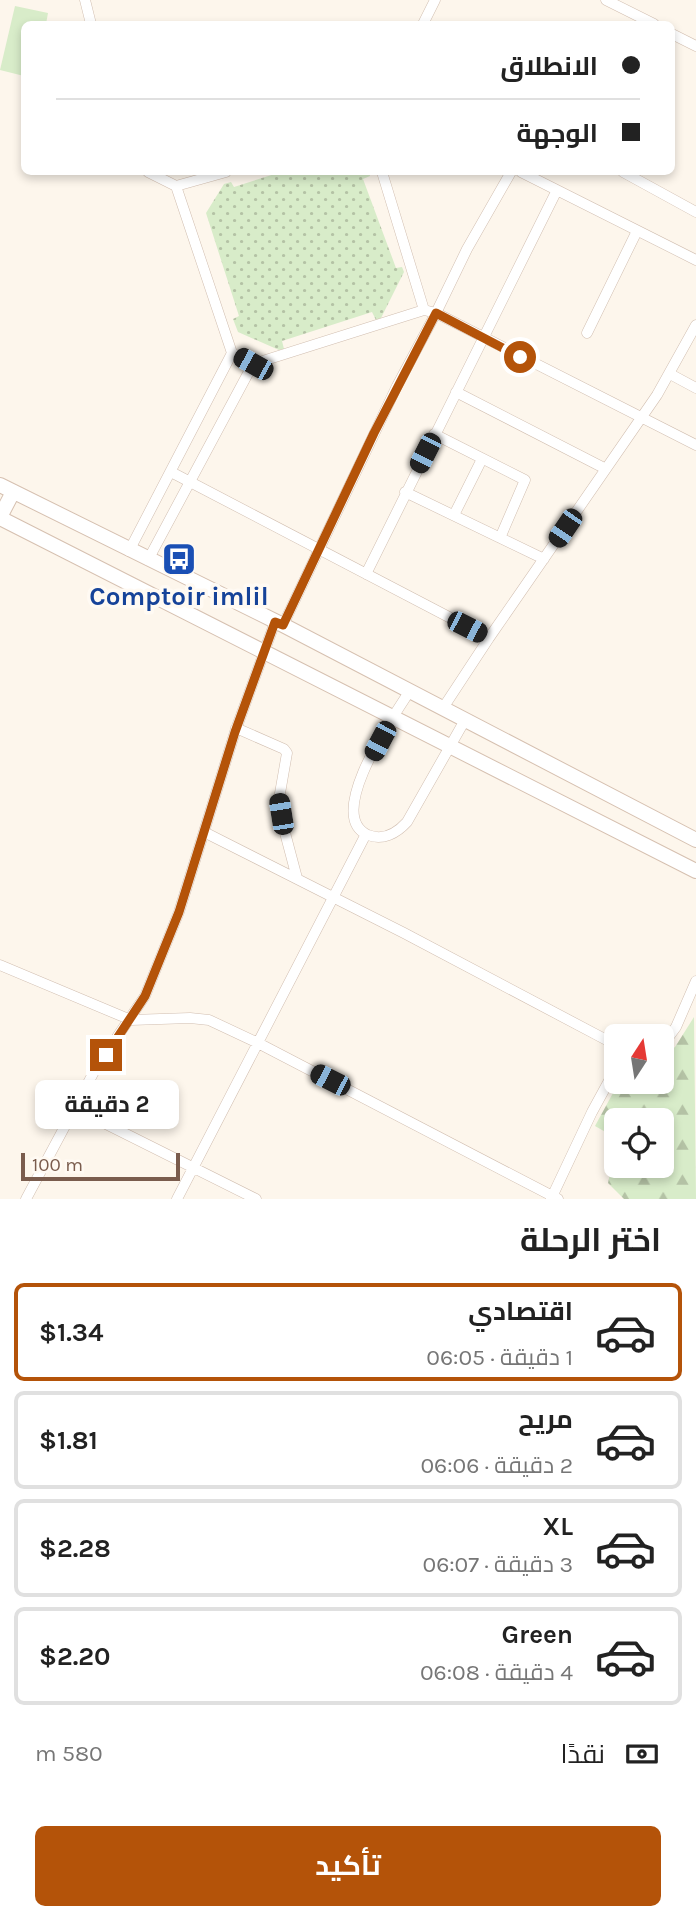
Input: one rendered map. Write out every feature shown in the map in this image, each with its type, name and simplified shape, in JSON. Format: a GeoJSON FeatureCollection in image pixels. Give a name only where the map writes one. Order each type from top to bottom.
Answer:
{"type":"FeatureCollection","features":[{"type":"Feature","properties":{"kind":"main road"},"geometry":{"type":"LineString","coordinates":[[696,840],[279,624],[7,489],[0,517],[696,871]]}},
{"type":"Feature","properties":{"kind":"street"},"geometry":{"type":"LineString","coordinates":[[85,0],[90,21]]}},
{"type":"Feature","properties":{"kind":"street"},"geometry":{"type":"LineString","coordinates":[[424,21],[435,0]]}},
{"type":"Feature","properties":{"kind":"street"},"geometry":{"type":"LineString","coordinates":[[606,0],[648,21]]}},
{"type":"Feature","properties":{"kind":"street"},"geometry":{"type":"LineString","coordinates":[[675,36],[696,46]]}},
{"type":"Feature","properties":{"kind":"street"},"geometry":{"type":"LineString","coordinates":[[154,175],[176,186],[215,175]]}},
{"type":"Feature","properties":{"kind":"street"},"geometry":{"type":"LineString","coordinates":[[383,175],[424,310]]}},
{"type":"Feature","properties":{"kind":"street"},"geometry":{"type":"LineString","coordinates":[[26,1199],[96,1068],[145,996],[179,912],[236,728],[264,650],[318,548],[467,249],[510,175]]}},
{"type":"Feature","properties":{"kind":"street"},"geometry":{"type":"LineString","coordinates":[[527,175],[696,260]]}},
{"type":"Feature","properties":{"kind":"street"},"geometry":{"type":"LineString","coordinates":[[628,175],[696,212]]}},
{"type":"Feature","properties":{"kind":"street"},"geometry":{"type":"LineString","coordinates":[[176,186],[232,353],[253,364]]}},
{"type":"Feature","properties":{"kind":"street"},"geometry":{"type":"LineString","coordinates":[[366,574],[557,190]]}},
{"type":"Feature","properties":{"kind":"street"},"geometry":{"type":"LineString","coordinates":[[587,333],[637,231]]}},
{"type":"Feature","properties":{"kind":"street"},"geometry":{"type":"LineString","coordinates":[[148,559],[253,364],[424,310],[436,313],[696,445]]}},
{"type":"Feature","properties":{"kind":"street"},"geometry":{"type":"LineString","coordinates":[[443,708],[642,418],[670,374],[696,324]]}},
{"type":"Feature","properties":{"kind":"street"},"geometry":{"type":"LineString","coordinates":[[130,551],[232,353]]}},
{"type":"Feature","properties":{"kind":"street"},"geometry":{"type":"LineString","coordinates":[[670,374],[696,388]]}},
{"type":"Feature","properties":{"kind":"street"},"geometry":{"type":"LineString","coordinates":[[456,392],[606,469]]}},
{"type":"Feature","properties":{"kind":"street"},"geometry":{"type":"LineString","coordinates":[[434,434],[525,480],[500,538]]}},
{"type":"Feature","properties":{"kind":"street"},"geometry":{"type":"LineString","coordinates":[[454,515],[482,458]]}},
{"type":"Feature","properties":{"kind":"street"},"geometry":{"type":"LineString","coordinates":[[171,472],[189,484],[489,638]]}},
{"type":"Feature","properties":{"kind":"street"},"geometry":{"type":"LineString","coordinates":[[405,492],[544,559]]}},
{"type":"Feature","properties":{"kind":"street"},"geometry":{"type":"LineString","coordinates":[[409,692],[355,788],[352,814],[355,822],[366,834],[388,836],[399,831],[407,822],[464,720]]}},
{"type":"Feature","properties":{"kind":"street"},"geometry":{"type":"LineString","coordinates":[[236,728],[285,749],[287,753],[279,799],[297,878]]}},
{"type":"Feature","properties":{"kind":"street"},"geometry":{"type":"LineString","coordinates":[[204,832],[604,1039]]}},
{"type":"Feature","properties":{"kind":"street"},"geometry":{"type":"LineString","coordinates":[[177,1199],[366,834]]}},
{"type":"Feature","properties":{"kind":"street"},"geometry":{"type":"LineString","coordinates":[[0,965],[131,1020],[209,1020],[554,1198],[604,1090]]}},
{"type":"Feature","properties":{"kind":"street"},"geometry":{"type":"LineString","coordinates":[[674,1030],[696,981]]}},
{"type":"Feature","properties":{"kind":"street"},"geometry":{"type":"LineString","coordinates":[[75,1108],[256,1199]]}},
{"type":"Feature","properties":{"kind":"green space"},"geometry":{"type":"Polygon","coordinates":[[[15,6],[48,13],[47,21],[21,21],[21,75],[0,70],[15,6]]]}},
{"type":"Feature","properties":{"kind":"green space"},"geometry":{"type":"Polygon","coordinates":[[[272,175],[370,175],[363,179],[396,268],[402,267],[404,272],[381,318],[376,320],[372,312],[282,341],[284,349],[279,350],[238,332],[233,319],[239,316],[206,213],[224,184],[231,182],[234,187],[272,175]]]}},
{"type":"Feature","properties":{"kind":"green space"},"geometry":{"type":"Polygon","coordinates":[[[694,1017],[696,1199],[624,1199],[608,1183],[609,1178],[674,1178],[674,1108],[605,1108],[612,1094],[674,1094],[675,1047],[694,1017]]]}},
{"type":"Feature","properties":{"kind":"green space"},"geometry":{"type":"Polygon","coordinates":[[[604,1110],[604,1131],[595,1126],[604,1110]]]}},
{"type":"Feature","properties":{"kind":"place","name":"Comptoir imlil"},"geometry":{"type":"Point","coordinates":[179,559]}},
{"type":"Feature","properties":{"kind":"route"},"geometry":{"type":"LineString","coordinates":[[106,1055],[131,1020],[158,967],[179,912],[235,732],[275,622],[283,625],[397,386],[436,313],[520,357]]}}]}
